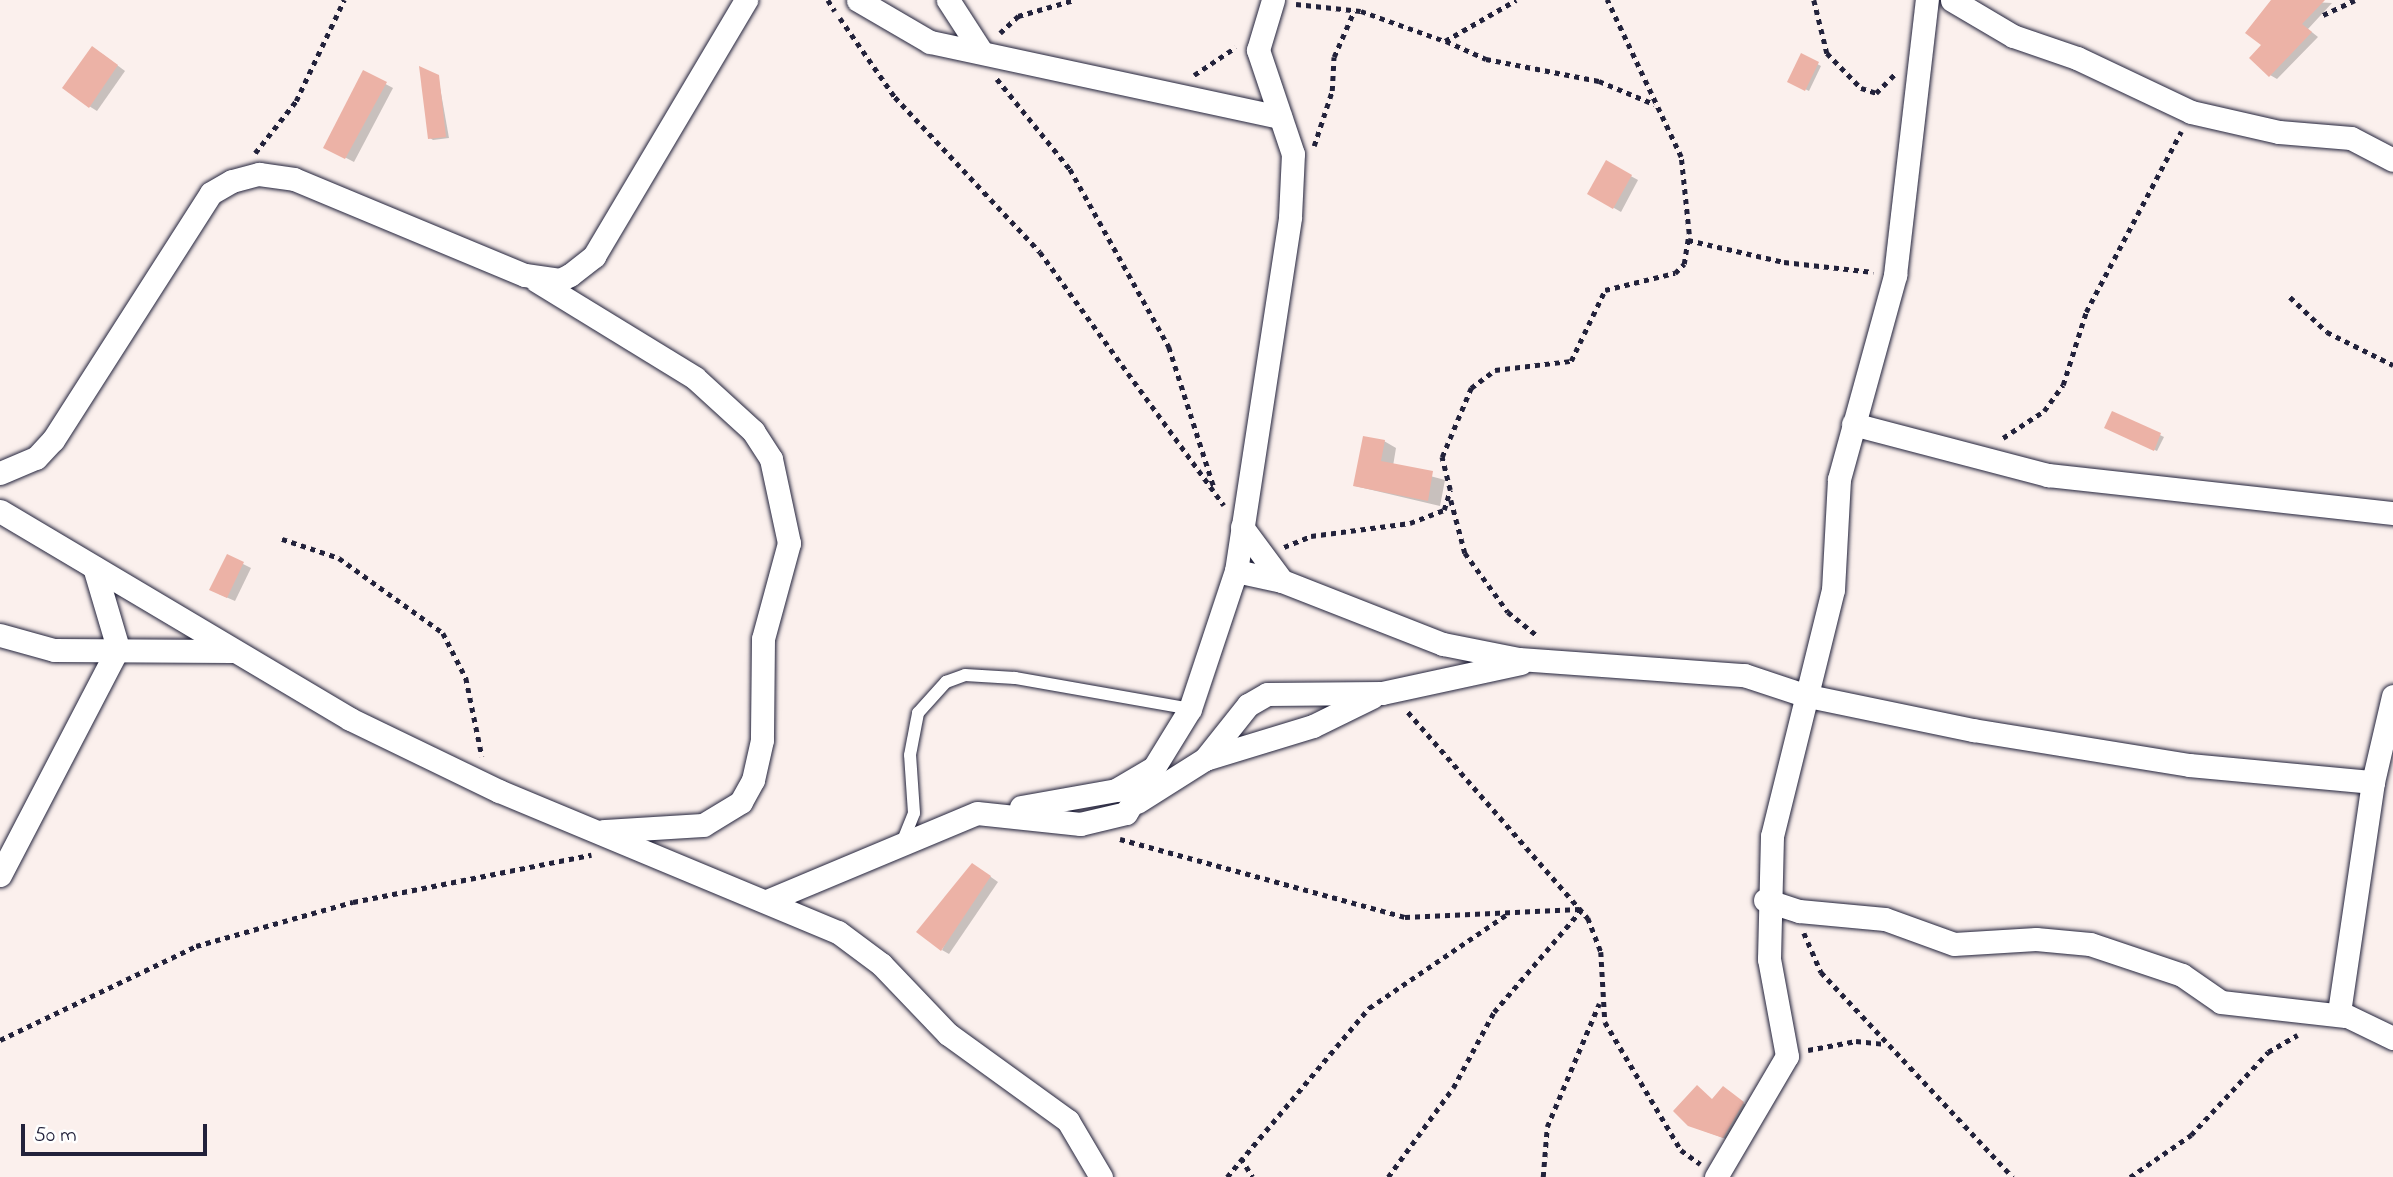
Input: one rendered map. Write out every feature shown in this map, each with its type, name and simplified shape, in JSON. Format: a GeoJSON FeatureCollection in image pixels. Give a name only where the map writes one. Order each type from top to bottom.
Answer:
{"type":"FeatureCollection","features":[{"type":"Feature","properties":{"kind":"street"},"geometry":{"type":"LineString","coordinates":[[525,275],[560,280],[594,256],[746,0]]}},
{"type":"Feature","properties":{"kind":"street"},"geometry":{"type":"LineString","coordinates":[[858,0],[906,33],[1151,91],[1280,117]]}},
{"type":"Feature","properties":{"kind":"street"},"geometry":{"type":"LineString","coordinates":[[948,0],[981,51]]}},
{"type":"Feature","properties":{"kind":"street"},"geometry":{"type":"LineString","coordinates":[[1717,1174],[1787,1056],[1765,900],[1772,836],[1804,695],[1833,590],[1836,505],[1853,424],[1895,275],[1927,0]]}},
{"type":"Feature","properties":{"kind":"street"},"geometry":{"type":"LineString","coordinates":[[1952,0],[2013,36],[2077,58],[2191,112],[2279,132],[2325,132],[2387,151]]}},
{"type":"Feature","properties":{"kind":"street"},"geometry":{"type":"LineString","coordinates":[[1137,802],[1153,768],[1190,709],[1236,571],[1295,177],[1280,117],[1258,50],[1270,9]]}},
{"type":"Feature","properties":{"kind":"street"},"geometry":{"type":"LineString","coordinates":[[0,473],[36,458],[53,440],[211,193],[232,181],[259,174],[294,180],[525,275],[634,336],[695,378],[753,431],[771,459],[789,543],[763,639],[762,740],[753,780],[741,802],[703,825],[598,831]]}},
{"type":"Feature","properties":{"kind":"street"},"geometry":{"type":"LineString","coordinates":[[1853,424],[2048,475],[2393,513]]}},
{"type":"Feature","properties":{"kind":"street"},"geometry":{"type":"LineString","coordinates":[[0,511],[350,719],[499,791],[769,900],[838,932],[881,964],[948,1034],[1068,1121],[1101,1177]]}},
{"type":"Feature","properties":{"kind":"street"},"geometry":{"type":"LineString","coordinates":[[1241,527],[1265,555],[1282,581]]}},
{"type":"Feature","properties":{"kind":"street"},"geometry":{"type":"LineString","coordinates":[[0,875],[118,648],[94,567]]}},
{"type":"Feature","properties":{"kind":"street"},"geometry":{"type":"LineString","coordinates":[[1236,571],[1282,581],[1443,644],[1531,661],[1744,675],[1804,695],[2189,765],[2373,782]]}},
{"type":"Feature","properties":{"kind":"street"},"geometry":{"type":"LineString","coordinates":[[0,635],[54,650],[118,648],[235,651]]}},
{"type":"Feature","properties":{"kind":"street"},"geometry":{"type":"LineString","coordinates":[[1205,759],[1248,705],[1268,694],[1382,693],[1531,661]]}},
{"type":"Feature","properties":{"kind":"street"},"geometry":{"type":"LineString","coordinates":[[976,813],[1080,824],[1109,820],[1205,759],[1313,726],[1382,693]]}},
{"type":"Feature","properties":{"kind":"street"},"geometry":{"type":"LineString","coordinates":[[2339,1018],[2339,1003],[2373,782],[2393,696]]}},
{"type":"Feature","properties":{"kind":"street"},"geometry":{"type":"LineString","coordinates":[[769,900],[976,813],[1116,790],[1153,768]]}},
{"type":"Feature","properties":{"kind":"street"},"geometry":{"type":"LineString","coordinates":[[1765,900],[1799,911],[1885,919],[1954,944],[2036,939],[2091,944],[2182,975],[2221,1002],[2339,1018],[2393,1038]]}},
{"type":"Feature","properties":{"kind":"lane"},"geometry":{"type":"LineString","coordinates":[[902,843],[914,813],[911,755],[918,713],[946,682],[965,675],[1016,678],[1190,709]]}},
{"type":"Feature","properties":{"kind":"path"},"geometry":{"type":"LineString","coordinates":[[232,181],[296,101],[344,0]]}},
{"type":"Feature","properties":{"kind":"path"},"geometry":{"type":"LineString","coordinates":[[828,0],[895,97],[1040,252],[1241,527]]}},
{"type":"Feature","properties":{"kind":"path"},"geometry":{"type":"LineString","coordinates":[[1074,0],[1018,16],[981,51],[1022,118],[1070,170],[1169,347],[1216,494]]}},
{"type":"Feature","properties":{"kind":"path"},"geometry":{"type":"LineString","coordinates":[[1445,41],[1516,0]]}},
{"type":"Feature","properties":{"kind":"path"},"geometry":{"type":"LineString","coordinates":[[1547,641],[1508,612],[1465,553],[1442,457],[1471,388],[1495,370],[1571,360],[1605,290],[1675,272],[1688,240],[1681,157],[1607,0]]}},
{"type":"Feature","properties":{"kind":"path"},"geometry":{"type":"LineString","coordinates":[[1814,0],[1827,53],[1870,92],[1923,52]]}},
{"type":"Feature","properties":{"kind":"path"},"geometry":{"type":"LineString","coordinates":[[2323,15],[2355,0]]}},
{"type":"Feature","properties":{"kind":"path"},"geometry":{"type":"LineString","coordinates":[[1151,91],[1194,75],[1270,9],[1354,11],[1445,41],[1486,59],[1599,82],[1655,105]]}},
{"type":"Feature","properties":{"kind":"path"},"geometry":{"type":"LineString","coordinates":[[1295,177],[1317,139],[1334,57],[1354,11]]}},
{"type":"Feature","properties":{"kind":"path"},"geometry":{"type":"LineString","coordinates":[[1977,455],[2055,399],[2099,285],[2191,112]]}},
{"type":"Feature","properties":{"kind":"path"},"geometry":{"type":"LineString","coordinates":[[1688,240],[1784,262],[1895,275]]}},
{"type":"Feature","properties":{"kind":"path"},"geometry":{"type":"LineString","coordinates":[[2290,297],[2327,332],[2393,365]]}},
{"type":"Feature","properties":{"kind":"path"},"geometry":{"type":"LineString","coordinates":[[1265,555],[1311,536],[1410,523],[1444,510],[1450,498]]}},
{"type":"Feature","properties":{"kind":"path"},"geometry":{"type":"LineString","coordinates":[[282,539],[340,558],[443,633],[460,660],[477,745],[499,791]]}},
{"type":"Feature","properties":{"kind":"path"},"geometry":{"type":"LineString","coordinates":[[1382,693],[1419,720],[1581,909],[1599,939],[1600,1004],[1615,1041],[1681,1150],[1717,1174]]}},
{"type":"Feature","properties":{"kind":"path"},"geometry":{"type":"LineString","coordinates":[[1080,824],[1147,850],[1357,908],[1405,917],[1581,909]]}},
{"type":"Feature","properties":{"kind":"path"},"geometry":{"type":"LineString","coordinates":[[0,1040],[196,946],[353,902],[395,899],[632,845]]}},
{"type":"Feature","properties":{"kind":"path"},"geometry":{"type":"LineString","coordinates":[[1388,1177],[1453,1088],[1494,1012],[1581,909]]}},
{"type":"Feature","properties":{"kind":"path"},"geometry":{"type":"LineString","coordinates":[[1799,911],[1821,972],[2013,1177]]}},
{"type":"Feature","properties":{"kind":"path"},"geometry":{"type":"LineString","coordinates":[[1227,1177],[1369,1008],[1509,912]]}},
{"type":"Feature","properties":{"kind":"path"},"geometry":{"type":"LineString","coordinates":[[1543,1177],[1547,1127],[1600,1004]]}},
{"type":"Feature","properties":{"kind":"path"},"geometry":{"type":"LineString","coordinates":[[2130,1177],[2191,1135],[2268,1052],[2339,1018]]}},
{"type":"Feature","properties":{"kind":"path"},"geometry":{"type":"LineString","coordinates":[[1787,1056],[1856,1041],[1887,1044]]}},
{"type":"Feature","properties":{"kind":"path"},"geometry":{"type":"LineString","coordinates":[[1241,1158],[1253,1177]]}},
{"type":"Feature","properties":{"kind":"building"},"geometry":{"type":"Polygon","coordinates":[[[2271,0],[2325,0],[2302,24],[2312,32],[2269,77],[2249,58],[2261,45],[2245,33],[2271,0]]]}},
{"type":"Feature","properties":{"kind":"building"},"geometry":{"type":"Polygon","coordinates":[[[92,46],[118,65],[89,108],[62,88],[92,46]]]}},
{"type":"Feature","properties":{"kind":"building"},"geometry":{"type":"Polygon","coordinates":[[[1801,53],[1819,62],[1805,91],[1787,82],[1801,53]]]}},
{"type":"Feature","properties":{"kind":"building"},"geometry":{"type":"Polygon","coordinates":[[[419,66],[439,75],[446,137],[428,139],[419,66]]]}},
{"type":"Feature","properties":{"kind":"building"},"geometry":{"type":"Polygon","coordinates":[[[363,70],[387,82],[345,159],[323,148],[363,70]]]}},
{"type":"Feature","properties":{"kind":"building"},"geometry":{"type":"Polygon","coordinates":[[[1606,160],[1632,175],[1613,209],[1587,194],[1606,160]]]}},
{"type":"Feature","properties":{"kind":"building"},"geometry":{"type":"Polygon","coordinates":[[[2112,411],[2161,433],[2154,451],[2104,428],[2112,411]]]}},
{"type":"Feature","properties":{"kind":"building"},"geometry":{"type":"Polygon","coordinates":[[[1363,436],[1385,440],[1381,461],[1433,471],[1428,501],[1353,486],[1363,436]]]}},
{"type":"Feature","properties":{"kind":"building"},"geometry":{"type":"Polygon","coordinates":[[[227,554],[244,562],[227,598],[209,590],[227,554]]]}},
{"type":"Feature","properties":{"kind":"building"},"geometry":{"type":"Polygon","coordinates":[[[972,863],[991,876],[941,951],[916,932],[972,863]]]}},
{"type":"Feature","properties":{"kind":"building"},"geometry":{"type":"Polygon","coordinates":[[[1697,1085],[1712,1099],[1723,1086],[1744,1102],[1723,1138],[1688,1126],[1673,1111],[1697,1085]]]}}]}
